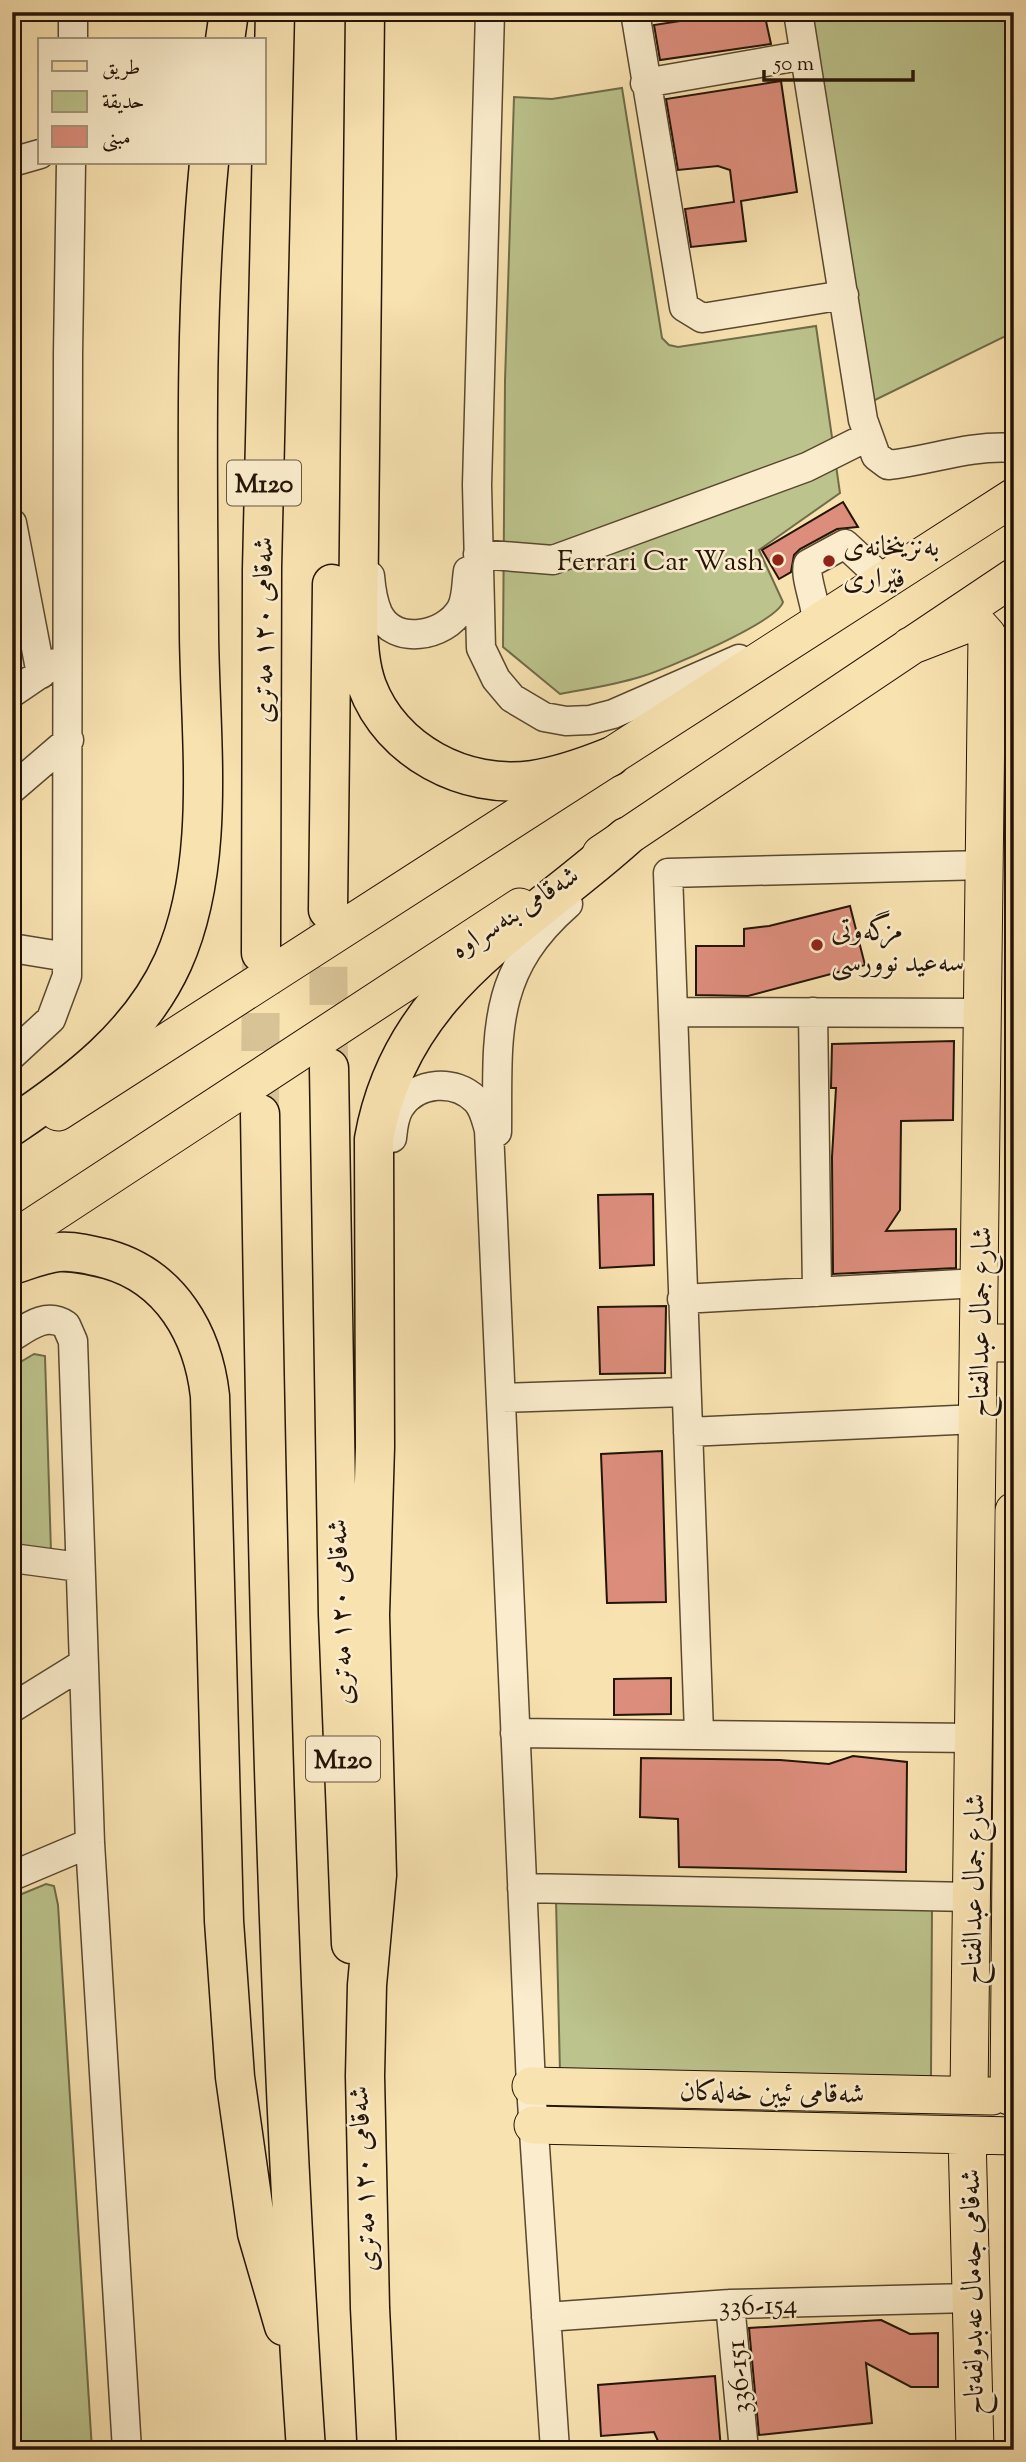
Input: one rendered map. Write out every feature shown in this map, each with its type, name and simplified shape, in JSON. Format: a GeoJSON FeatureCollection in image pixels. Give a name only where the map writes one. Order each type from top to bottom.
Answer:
{"type":"FeatureCollection","features":[{"type":"Feature","properties":{"kind":"highway"},"geometry":{"type":"LineString","coordinates":[[225,38],[229,12]]}},
{"type":"Feature","properties":{"kind":"highway","name":"شەقامی ١٢٠ مەتری"},"geometry":{"type":"LineString","coordinates":[[261,953],[262,569],[275,12]]}},
{"type":"Feature","properties":{"kind":"highway","name":"M120"},"geometry":{"type":"LineString","coordinates":[[328,911],[333,494],[345,12]]}},
{"type":"Feature","properties":{"kind":"highway"},"geometry":{"type":"LineString","coordinates":[[366,12],[358,452],[358,627],[360,662],[367,686],[391,726],[417,751],[433,761],[474,777],[529,781],[578,769],[610,757]]}},
{"type":"Feature","properties":{"kind":"highway"},"geometry":{"type":"LineString","coordinates":[[12,1126],[89,1071],[138,1018],[172,965],[188,924],[197,884],[202,817],[198,480],[202,254],[209,164]]}},
{"type":"Feature","properties":{"kind":"highway"},"geometry":{"type":"LineString","coordinates":[[377,2450],[370,2308],[366,2076],[367,1985],[377,1875],[370,1615],[374,1139],[380,1109],[395,1068],[424,1017],[452,984],[485,952],[626,837]]}},
{"type":"Feature","properties":{"kind":"highway","name":"شەقامی ١٢٠ مەتری"},"geometry":{"type":"LineString","coordinates":[[329,1068],[338,1601],[346,1855],[377,2450]]}},
{"type":"Feature","properties":{"kind":"highway","name":"M120"},"geometry":{"type":"LineString","coordinates":[[260,1114],[268,1583],[282,1999],[306,2450]]}},
{"type":"Feature","properties":{"kind":"highway"},"geometry":{"type":"LineString","coordinates":[[12,1265],[60,1252],[92,1255],[118,1262],[167,1294],[182,1312],[203,1356],[210,1396],[223,1907],[234,2077],[257,2233],[302,2392]]}},
{"type":"Feature","properties":{"kind":"main road"},"geometry":{"type":"LineString","coordinates":[[12,1141],[610,757],[809,620],[877,568],[1014,497]]}},
{"type":"Feature","properties":{"kind":"main road","name":"شەقامی بنەسراوە"},"geometry":{"type":"LineString","coordinates":[[12,1240],[708,783],[1014,577]]}},
{"type":"Feature","properties":{"kind":"main road","name":"شارع جمال عبدالفتاح"},"geometry":{"type":"LineString","coordinates":[[910,646],[967,624],[1000,625],[988,648],[979,1283],[996,1343],[978,1419],[969,2095]]}},
{"type":"Feature","properties":{"kind":"main road","name":"شارع جمال عبدالفتاح"},"geometry":{"type":"LineString","coordinates":[[1011,2096],[1014,1511]]}},
{"type":"Feature","properties":{"kind":"main road","name":"شەقامی ئیبن خەلەکان"},"geometry":{"type":"LineString","coordinates":[[531,2086],[1011,2096]]}},
{"type":"Feature","properties":{"kind":"main road","name":"شەقامی ئیبن خەلەکان"},"geometry":{"type":"LineString","coordinates":[[533,2125],[1014,2136]]}},
{"type":"Feature","properties":{"kind":"main road","name":"شەقامی جەمال عەبدولفەتاح"},"geometry":{"type":"LineString","coordinates":[[967,2135],[975,2450]]}},
{"type":"Feature","properties":{"kind":"street"},"geometry":{"type":"LineString","coordinates":[[73,12],[73,38]]}},
{"type":"Feature","properties":{"kind":"street"},"geometry":{"type":"LineString","coordinates":[[490,12],[477,485],[481,649],[496,679],[512,698],[544,717],[574,721],[613,714],[747,655],[809,620],[808,564],[845,544],[877,568]]}},
{"type":"Feature","properties":{"kind":"street"},"geometry":{"type":"LineString","coordinates":[[635,12],[684,307],[702,318],[844,295]]}},
{"type":"Feature","properties":{"kind":"street"},"geometry":{"type":"LineString","coordinates":[[799,12],[867,437],[876,456],[888,465],[912,462],[968,447],[1014,448]]}},
{"type":"Feature","properties":{"kind":"street"},"geometry":{"type":"LineString","coordinates":[[645,83],[805,55]]}},
{"type":"Feature","properties":{"kind":"street"},"geometry":{"type":"LineString","coordinates":[[12,162],[38,155]]}},
{"type":"Feature","properties":{"kind":"street"},"geometry":{"type":"LineString","coordinates":[[12,1055],[51,1019],[67,976],[71,164]]}},
{"type":"Feature","properties":{"kind":"street"},"geometry":{"type":"LineString","coordinates":[[478,554],[553,561],[807,467],[867,437]]}},
{"type":"Feature","properties":{"kind":"street"},"geometry":{"type":"LineString","coordinates":[[358,452],[372,591],[378,614],[397,631],[427,634],[444,625],[461,608],[465,594],[477,485]]}},
{"type":"Feature","properties":{"kind":"street"},"geometry":{"type":"LineString","coordinates":[[12,523],[41,674]]}},
{"type":"Feature","properties":{"kind":"street"},"geometry":{"type":"LineString","coordinates":[[12,693],[69,654]]}},
{"type":"Feature","properties":{"kind":"street"},"geometry":{"type":"LineString","coordinates":[[12,789],[69,740]]}},
{"type":"Feature","properties":{"kind":"street"},"geometry":{"type":"LineString","coordinates":[[495,1240],[498,1037],[502,1007],[519,963],[534,940],[558,913],[708,783]]}},
{"type":"Feature","properties":{"kind":"street"},"geometry":{"type":"LineString","coordinates":[[699,1732],[668,873],[985,865]]}},
{"type":"Feature","properties":{"kind":"street"},"geometry":{"type":"LineString","coordinates":[[12,948],[67,957]]}},
{"type":"Feature","properties":{"kind":"street"},"geometry":{"type":"LineString","coordinates":[[673,1012],[983,1013]]}},
{"type":"Feature","properties":{"kind":"street"},"geometry":{"type":"LineString","coordinates":[[813,1012],[817,1292]]}},
{"type":"Feature","properties":{"kind":"street"},"geometry":{"type":"LineString","coordinates":[[374,1336],[393,1131],[400,1107],[415,1093],[436,1085],[453,1087],[478,1101],[489,1130],[531,2086],[555,2450]]}},
{"type":"Feature","properties":{"kind":"street"},"geometry":{"type":"LineString","coordinates":[[682,1299],[979,1283]]}},
{"type":"Feature","properties":{"kind":"street"},"geometry":{"type":"LineString","coordinates":[[12,1337],[38,1321],[60,1321],[71,1332],[74,1354],[90,1843],[127,2450]]}},
{"type":"Feature","properties":{"kind":"street"},"geometry":{"type":"LineString","coordinates":[[502,1398],[685,1392]]}},
{"type":"Feature","properties":{"kind":"street"},"geometry":{"type":"LineString","coordinates":[[688,1432],[978,1419]]}},
{"type":"Feature","properties":{"kind":"street"},"geometry":{"type":"LineString","coordinates":[[12,1558],[79,1567]]}},
{"type":"Feature","properties":{"kind":"street"},"geometry":{"type":"LineString","coordinates":[[12,1709],[83,1664]]}},
{"type":"Feature","properties":{"kind":"street"},"geometry":{"type":"LineString","coordinates":[[515,1733],[699,1732],[974,1738]]}},
{"type":"Feature","properties":{"kind":"street"},"geometry":{"type":"LineString","coordinates":[[12,1876],[90,1843]]}},
{"type":"Feature","properties":{"kind":"street"},"geometry":{"type":"LineString","coordinates":[[522,1888],[971,1898]]}},
{"type":"Feature","properties":{"kind":"street","name":"336-154"},"geometry":{"type":"LineString","coordinates":[[546,2317],[730,2304],[970,2298]]}},
{"type":"Feature","properties":{"kind":"street","name":"336-151"},"geometry":{"type":"LineString","coordinates":[[730,2304],[744,2450]]}},
{"type":"Feature","properties":{"kind":"green space"},"geometry":{"type":"Polygon","coordinates":[[[812,12],[1014,12],[1014,332],[873,401],[812,12]]]}},
{"type":"Feature","properties":{"kind":"green space"},"geometry":{"type":"Polygon","coordinates":[[[622,88],[662,338],[669,345],[678,347],[816,326],[840,493],[759,550],[783,602],[776,611],[742,633],[653,673],[560,694],[503,647],[505,381],[514,97],[552,99],[622,88]]]}},
{"type":"Feature","properties":{"kind":"green space"},"geometry":{"type":"Polygon","coordinates":[[[34,1354],[45,1356],[51,1552],[12,1546],[12,1367],[34,1354]]]}},
{"type":"Feature","properties":{"kind":"green space"},"geometry":{"type":"Polygon","coordinates":[[[46,1884],[54,1886],[58,1905],[92,2450],[12,2450],[12,1898],[46,1884]]]}},
{"type":"Feature","properties":{"kind":"green space"},"geometry":{"type":"Polygon","coordinates":[[[556,1900],[932,1907],[931,2077],[560,2073],[556,1900]]]}},
{"type":"Feature","properties":{"kind":"building"},"geometry":{"type":"Polygon","coordinates":[[[712,12],[764,12],[771,44],[660,60],[654,25],[713,16],[712,12]]]}},
{"type":"Feature","properties":{"kind":"building"},"geometry":{"type":"Polygon","coordinates":[[[781,81],[797,192],[741,201],[746,241],[691,247],[685,209],[734,202],[730,170],[718,166],[678,170],[666,99],[781,81]]]}},
{"type":"Feature","properties":{"kind":"building"},"geometry":{"type":"Polygon","coordinates":[[[843,502],[858,527],[837,529],[800,549],[794,555],[791,572],[779,579],[762,550],[843,502]]]}},
{"type":"Feature","properties":{"kind":"building"},"geometry":{"type":"Polygon","coordinates":[[[850,906],[865,965],[748,996],[696,995],[696,946],[744,946],[744,929],[769,926],[850,906]]]}},
{"type":"Feature","properties":{"kind":"building"},"geometry":{"type":"Polygon","coordinates":[[[954,1041],[953,1120],[901,1121],[900,1210],[886,1231],[956,1229],[956,1268],[833,1274],[832,1157],[836,1088],[831,1088],[832,1044],[954,1041]]]}},
{"type":"Feature","properties":{"kind":"building"},"geometry":{"type":"Polygon","coordinates":[[[653,1194],[654,1265],[600,1268],[598,1195],[653,1194]]]}},
{"type":"Feature","properties":{"kind":"building"},"geometry":{"type":"Polygon","coordinates":[[[666,1306],[665,1373],[600,1374],[598,1307],[666,1306]]]}},
{"type":"Feature","properties":{"kind":"building"},"geometry":{"type":"Polygon","coordinates":[[[662,1451],[666,1602],[607,1603],[601,1454],[662,1451]]]}},
{"type":"Feature","properties":{"kind":"building"},"geometry":{"type":"Polygon","coordinates":[[[671,1678],[671,1714],[614,1715],[614,1679],[671,1678]]]}},
{"type":"Feature","properties":{"kind":"building"},"geometry":{"type":"Polygon","coordinates":[[[853,1756],[907,1762],[906,1872],[679,1867],[678,1819],[640,1817],[641,1758],[780,1760],[829,1764],[853,1756]]]}},
{"type":"Feature","properties":{"kind":"building"},"geometry":{"type":"Polygon","coordinates":[[[881,2320],[910,2334],[938,2333],[938,2387],[911,2387],[866,2363],[872,2423],[759,2435],[749,2328],[881,2320]]]}},
{"type":"Feature","properties":{"kind":"building"},"geometry":{"type":"Polygon","coordinates":[[[715,2376],[721,2450],[662,2450],[654,2432],[601,2436],[598,2385],[715,2376]]]}},
{"type":"Feature","properties":{"kind":"tunnel"},"geometry":{"type":"LineString","coordinates":[[328,910],[329,1062]]}},
{"type":"Feature","properties":{"kind":"tunnel"},"geometry":{"type":"LineString","coordinates":[[260,1108],[261,953]]}},
{"type":"Feature","properties":{"kind":"place","name":"Ferrari Car Wash"},"geometry":{"type":"Point","coordinates":[778,560]}},
{"type":"Feature","properties":{"kind":"place","name":"بەنزینخانەی فێراری"},"geometry":{"type":"Point","coordinates":[829,561]}},
{"type":"Feature","properties":{"kind":"place","name":"مزگەوتی سەعید نوورسی"},"geometry":{"type":"Point","coordinates":[817,945]}}]}
